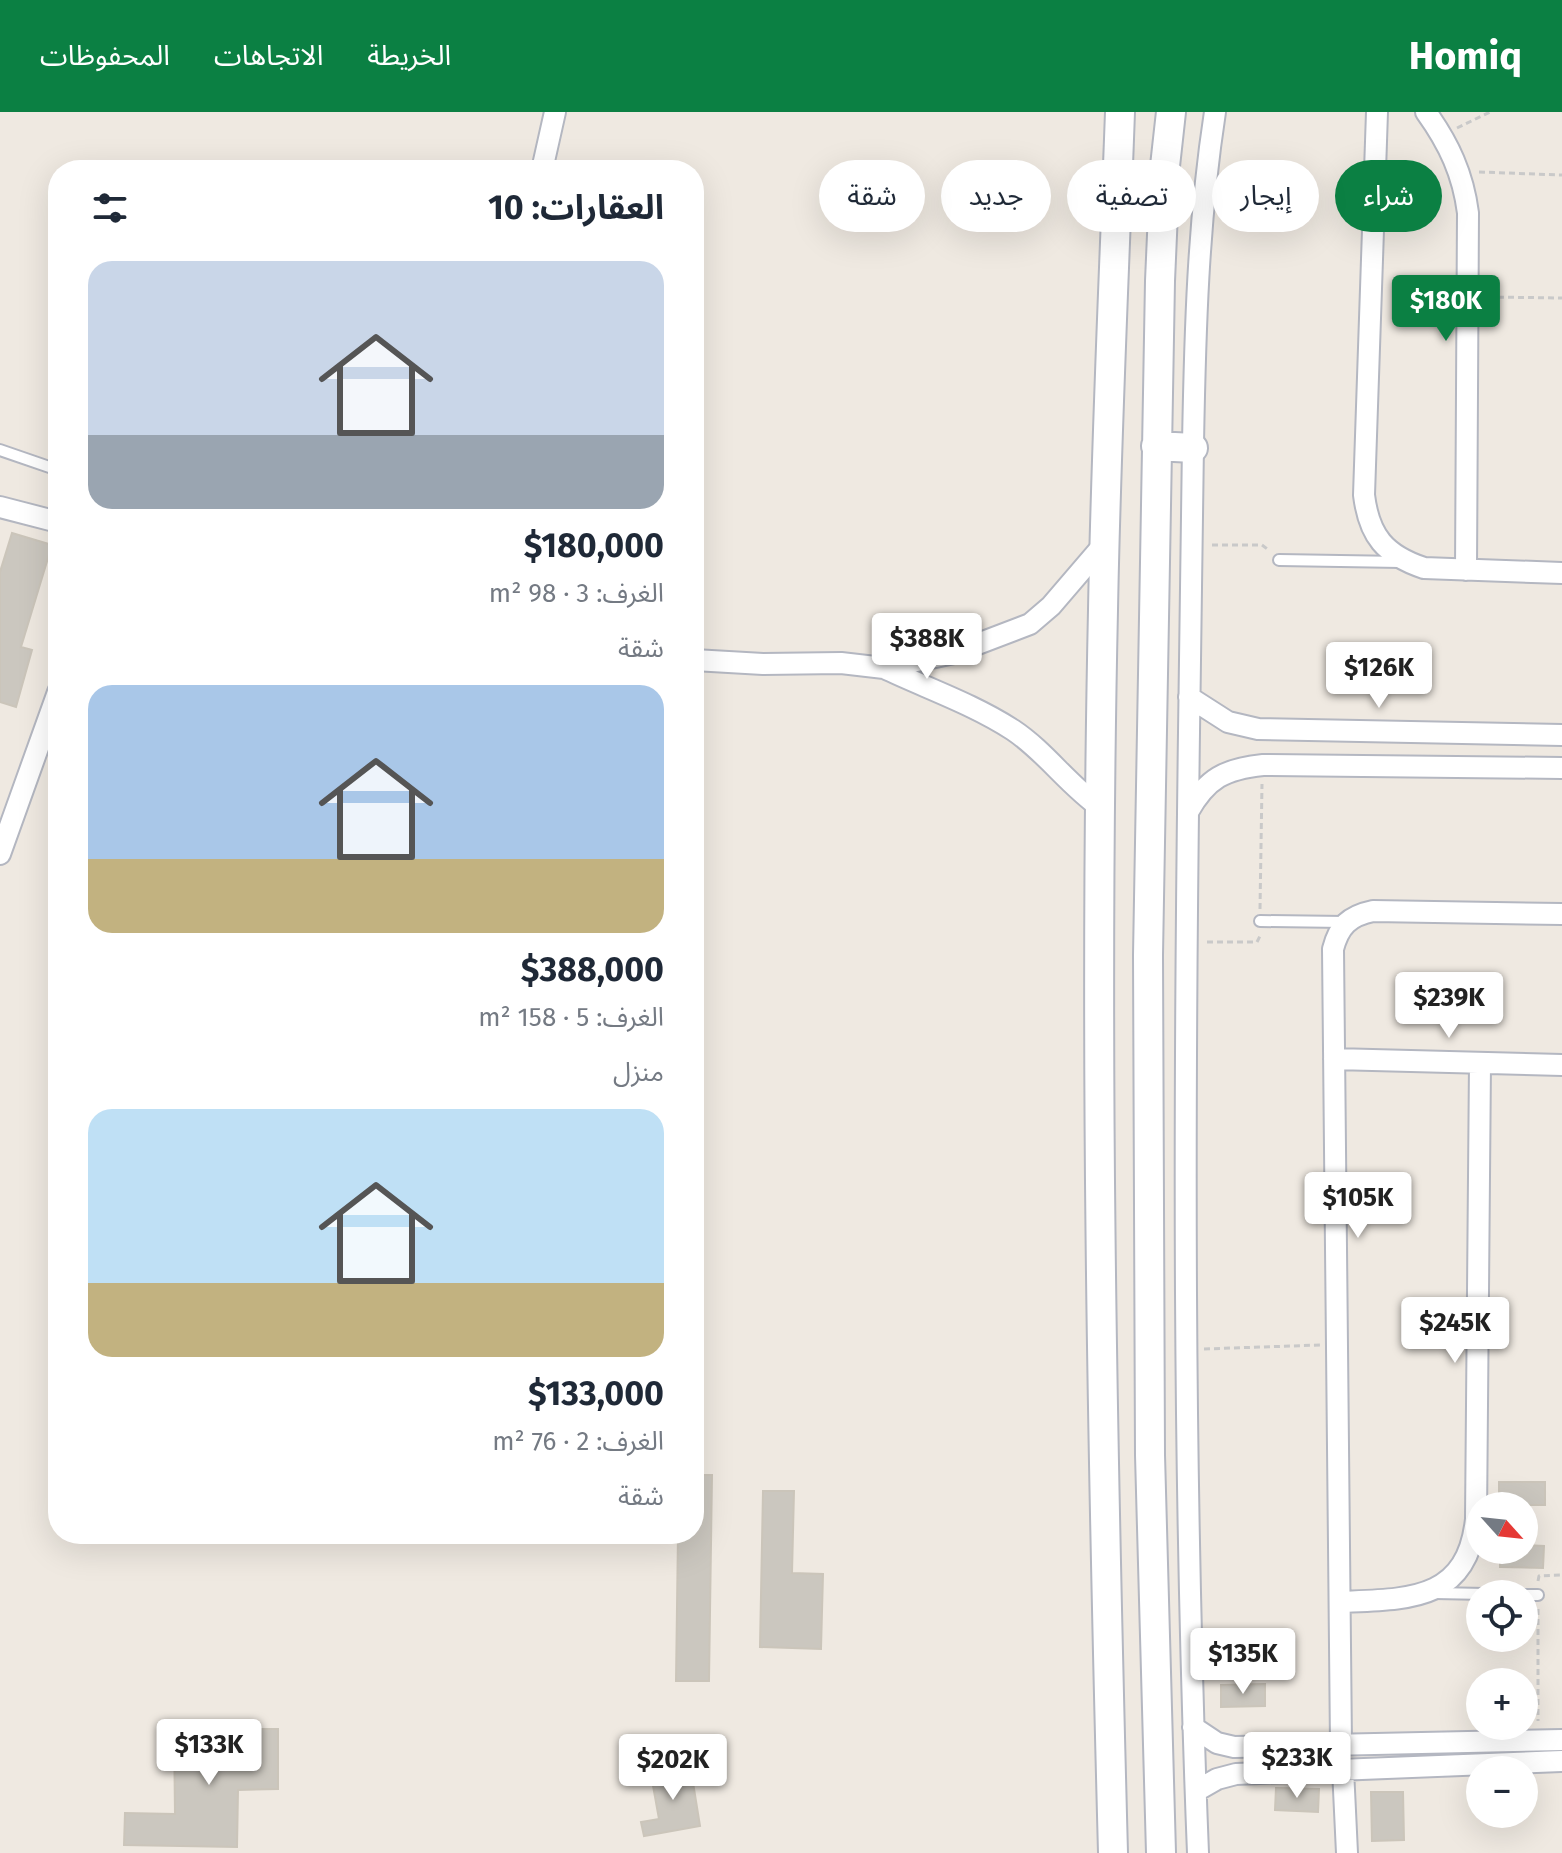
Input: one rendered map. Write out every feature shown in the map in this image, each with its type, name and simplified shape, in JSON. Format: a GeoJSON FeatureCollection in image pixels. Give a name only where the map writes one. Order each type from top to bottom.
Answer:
{"type":"FeatureCollection","features":[{"type":"Feature","properties":{"kind":"street"},"geometry":{"type":"LineString","coordinates":[[544,160],[555,112]]}},
{"type":"Feature","properties":{"kind":"street"},"geometry":{"type":"LineString","coordinates":[[1118,160],[1120,112]]}},
{"type":"Feature","properties":{"kind":"street"},"geometry":{"type":"LineString","coordinates":[[1166,160],[1171,112]]}},
{"type":"Feature","properties":{"kind":"street"},"geometry":{"type":"LineString","coordinates":[[1198,1853],[1193,1727],[1188,1349],[1186,942],[1196,291],[1204,180],[1215,112]]}},
{"type":"Feature","properties":{"kind":"street"},"geometry":{"type":"LineString","coordinates":[[1377,112],[1364,495],[1367,515],[1375,534],[1388,550],[1404,562],[1424,568],[1562,573]]}},
{"type":"Feature","properties":{"kind":"street"},"geometry":{"type":"LineString","coordinates":[[1426,112],[1443,135],[1460,171],[1468,213],[1466,570]]}},
{"type":"Feature","properties":{"kind":"street"},"geometry":{"type":"LineString","coordinates":[[1113,1853],[1102,1460],[1101,808],[1105,543],[1116,232]]}},
{"type":"Feature","properties":{"kind":"street"},"geometry":{"type":"LineString","coordinates":[[1161,1853],[1150,1455],[1148,986],[1156,446],[1163,232]]}},
{"type":"Feature","properties":{"kind":"street"},"geometry":{"type":"LineString","coordinates":[[1156,446],[1193,448]]}},
{"type":"Feature","properties":{"kind":"street"},"geometry":{"type":"LineString","coordinates":[[0,507],[48,519]]}},
{"type":"Feature","properties":{"kind":"street"},"geometry":{"type":"LineString","coordinates":[[884,668],[954,653],[1030,624],[1051,606],[1105,543]]}},
{"type":"Feature","properties":{"kind":"street"},"geometry":{"type":"LineString","coordinates":[[704,661],[841,663],[884,668],[974,708],[1013,730],[1038,750],[1080,793],[1101,808]]}},
{"type":"Feature","properties":{"kind":"street"},"geometry":{"type":"LineString","coordinates":[[1189,697],[1228,722],[1258,729],[1562,735]]}},
{"type":"Feature","properties":{"kind":"street"},"geometry":{"type":"LineString","coordinates":[[1,844],[48,719]]}},
{"type":"Feature","properties":{"kind":"street"},"geometry":{"type":"LineString","coordinates":[[1188,812],[1196,797],[1222,774],[1238,767],[1562,768]]}},
{"type":"Feature","properties":{"kind":"street"},"geometry":{"type":"LineString","coordinates":[[1341,1745],[1333,949],[1337,934],[1345,922],[1358,914],[1373,911],[1562,914]]}},
{"type":"Feature","properties":{"kind":"street"},"geometry":{"type":"LineString","coordinates":[[1334,1059],[1562,1065]]}},
{"type":"Feature","properties":{"kind":"street"},"geometry":{"type":"LineString","coordinates":[[1340,1602],[1405,1599],[1428,1593],[1448,1581],[1464,1564],[1473,1542],[1476,1519],[1480,1063]]}},
{"type":"Feature","properties":{"kind":"street"},"geometry":{"type":"LineString","coordinates":[[1193,1727],[1225,1746],[1341,1745],[1538,1751],[1562,1761]]}},
{"type":"Feature","properties":{"kind":"street"},"geometry":{"type":"LineString","coordinates":[[1196,1791],[1217,1779],[1251,1773],[1343,1769],[1538,1751],[1562,1740]]}},
{"type":"Feature","properties":{"kind":"street"},"geometry":{"type":"LineString","coordinates":[[1250,1747],[1251,1773]]}},
{"type":"Feature","properties":{"kind":"street"},"geometry":{"type":"LineString","coordinates":[[1343,1769],[1347,1853]]}},
{"type":"Feature","properties":{"kind":"lane"},"geometry":{"type":"LineString","coordinates":[[0,450],[48,467]]}},
{"type":"Feature","properties":{"kind":"lane"},"geometry":{"type":"LineString","coordinates":[[1279,560],[1404,562]]}},
{"type":"Feature","properties":{"kind":"lane"},"geometry":{"type":"LineString","coordinates":[[1260,921],[1345,922]]}},
{"type":"Feature","properties":{"kind":"lane"},"geometry":{"type":"LineString","coordinates":[[1428,1593],[1466,1594]]}},
{"type":"Feature","properties":{"kind":"path"},"geometry":{"type":"LineString","coordinates":[[1443,135],[1490,112]]}},
{"type":"Feature","properties":{"kind":"path"},"geometry":{"type":"LineString","coordinates":[[1460,171],[1562,175]]}},
{"type":"Feature","properties":{"kind":"path"},"geometry":{"type":"LineString","coordinates":[[1468,296],[1562,298]]}},
{"type":"Feature","properties":{"kind":"path"},"geometry":{"type":"LineString","coordinates":[[1192,545],[1262,545],[1279,560]]}},
{"type":"Feature","properties":{"kind":"path"},"geometry":{"type":"LineString","coordinates":[[1186,942],[1257,942],[1260,939],[1263,765]]}},
{"type":"Feature","properties":{"kind":"path"},"geometry":{"type":"LineString","coordinates":[[1188,1349],[1337,1345]]}},
{"type":"Feature","properties":{"kind":"path"},"geometry":{"type":"LineString","coordinates":[[1538,1595],[1539,1576],[1562,1575]]}},
{"type":"Feature","properties":{"kind":"path"},"geometry":{"type":"LineString","coordinates":[[1538,1652],[1538,1751]]}},
{"type":"Feature","properties":{"kind":"building"},"geometry":{"type":"Polygon","coordinates":[[[12,533],[48,544],[48,558],[21,647],[32,650],[16,707],[0,702],[0,572],[12,533]]]}},
{"type":"Feature","properties":{"kind":"building"},"geometry":{"type":"Polygon","coordinates":[[[704,1475],[712,1475],[709,1681],[676,1681],[678,1544],[704,1544],[704,1475]]]}},
{"type":"Feature","properties":{"kind":"building"},"geometry":{"type":"Polygon","coordinates":[[[1499,1482],[1545,1482],[1545,1505],[1538,1505],[1538,1492],[1499,1492],[1499,1482]]]}},
{"type":"Feature","properties":{"kind":"building"},"geometry":{"type":"Polygon","coordinates":[[[763,1491],[794,1491],[792,1573],[823,1574],[821,1649],[760,1647],[763,1491]]]}},
{"type":"Feature","properties":{"kind":"building"},"geometry":{"type":"Polygon","coordinates":[[[1538,1546],[1544,1546],[1543,1568],[1500,1567],[1500,1564],[1538,1564],[1538,1546]]]}},
{"type":"Feature","properties":{"kind":"building"},"geometry":{"type":"Polygon","coordinates":[[[1265,1684],[1265,1706],[1221,1707],[1221,1685],[1265,1684]]]}},
{"type":"Feature","properties":{"kind":"building"},"geometry":{"type":"Polygon","coordinates":[[[174,1729],[278,1729],[278,1789],[238,1790],[237,1847],[124,1845],[125,1813],[175,1814],[174,1729]]]}},
{"type":"Feature","properties":{"kind":"building"},"geometry":{"type":"Polygon","coordinates":[[[674,1765],[676,1773],[691,1770],[700,1826],[644,1836],[641,1822],[659,1819],[650,1769],[674,1765]]]}},
{"type":"Feature","properties":{"kind":"building"},"geometry":{"type":"Polygon","coordinates":[[[1276,1788],[1319,1789],[1318,1812],[1275,1810],[1276,1788]]]}},
{"type":"Feature","properties":{"kind":"building"},"geometry":{"type":"Polygon","coordinates":[[[1371,1792],[1403,1792],[1404,1840],[1372,1841],[1371,1792]]]}}]}
